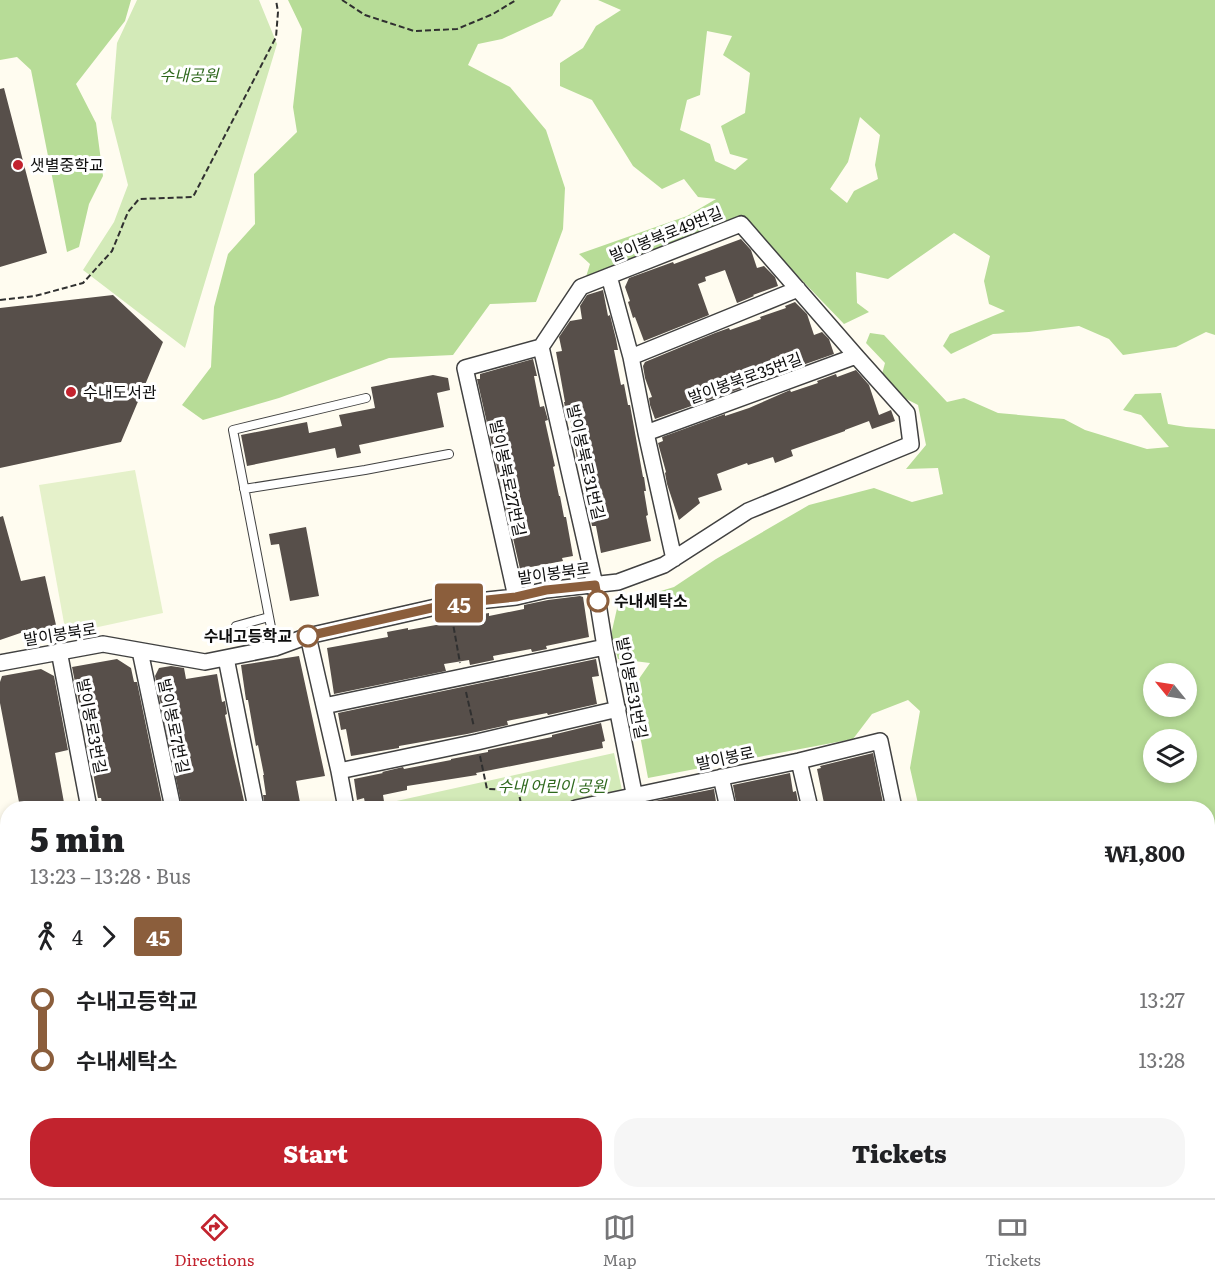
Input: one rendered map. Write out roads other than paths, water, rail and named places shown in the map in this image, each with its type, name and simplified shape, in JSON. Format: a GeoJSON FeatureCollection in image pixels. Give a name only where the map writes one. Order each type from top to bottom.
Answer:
{"type":"FeatureCollection","features":[{"type":"Feature","properties":{"kind":"street","name":"발이봉북로49번길"},"geometry":{"type":"LineString","coordinates":[[541,347],[581,287],[741,224],[907,413],[911,444]]}},
{"type":"Feature","properties":{"kind":"street"},"geometry":{"type":"LineString","coordinates":[[609,276],[631,357],[674,559]]}},
{"type":"Feature","properties":{"kind":"street"},"geometry":{"type":"LineString","coordinates":[[631,357],[798,289]]}},
{"type":"Feature","properties":{"kind":"street","name":"발이봉북로27번길"},"geometry":{"type":"LineString","coordinates":[[516,597],[465,368],[541,347]]}},
{"type":"Feature","properties":{"kind":"street","name":"발이봉북로31번길"},"geometry":{"type":"LineString","coordinates":[[541,347],[595,585]]}},
{"type":"Feature","properties":{"kind":"street","name":"발이봉북로35번길"},"geometry":{"type":"LineString","coordinates":[[646,434],[856,356]]}},
{"type":"Feature","properties":{"kind":"street","name":"발이봉북로"},"geometry":{"type":"LineString","coordinates":[[0,663],[103,644],[205,662],[275,648],[308,636],[449,604],[618,582],[664,565],[748,511],[911,444]]}},
{"type":"Feature","properties":{"kind":"street","name":"발이봉로31번길"},"geometry":{"type":"LineString","coordinates":[[595,585],[636,801]]}},
{"type":"Feature","properties":{"kind":"street"},"geometry":{"type":"LineString","coordinates":[[308,636],[345,801]]}},
{"type":"Feature","properties":{"kind":"street"},"geometry":{"type":"LineString","coordinates":[[324,706],[605,647]]}},
{"type":"Feature","properties":{"kind":"street","name":"발이봉로3번길"},"geometry":{"type":"LineString","coordinates":[[59,651],[88,801]]}},
{"type":"Feature","properties":{"kind":"street","name":"발이봉로7번길"},"geometry":{"type":"LineString","coordinates":[[140,651],[172,801]]}},
{"type":"Feature","properties":{"kind":"street"},"geometry":{"type":"LineString","coordinates":[[226,658],[255,801]]}},
{"type":"Feature","properties":{"kind":"street"},"geometry":{"type":"LineString","coordinates":[[339,771],[618,709]]}},
{"type":"Feature","properties":{"kind":"street","name":"발이봉로"},"geometry":{"type":"LineString","coordinates":[[643,801],[721,777],[880,741],[893,801]]}},
{"type":"Feature","properties":{"kind":"street"},"geometry":{"type":"LineString","coordinates":[[799,761],[808,801]]}},
{"type":"Feature","properties":{"kind":"street"},"geometry":{"type":"LineString","coordinates":[[721,777],[726,801]]}},
{"type":"Feature","properties":{"kind":"lane"},"geometry":{"type":"LineString","coordinates":[[275,648],[233,430],[366,398]]}},
{"type":"Feature","properties":{"kind":"lane"},"geometry":{"type":"LineString","coordinates":[[244,489],[449,454]]}},
{"type":"Feature","properties":{"kind":"lane"},"geometry":{"type":"LineString","coordinates":[[236,626],[269,617]]}},
{"type":"Feature","properties":{"kind":"place","name":"샛별중학교"},"geometry":{"type":"Point","coordinates":[18,165]}},
{"type":"Feature","properties":{"kind":"place","name":"수내도서관"},"geometry":{"type":"Point","coordinates":[71,392]}},
{"type":"Feature","properties":{"kind":"place","name":"수내세탁소"},"geometry":{"type":"Point","coordinates":[598,601]}},
{"type":"Feature","properties":{"kind":"place","name":"수내고등학교"},"geometry":{"type":"Point","coordinates":[308,636]}},
{"type":"Feature","properties":{"kind":"park label","name":"수내공원"},"geometry":{"type":"Point","coordinates":[189,75]}},
{"type":"Feature","properties":{"kind":"park label","name":"수내 어린이 공원"},"geometry":{"type":"Point","coordinates":[552,786]}}]}
